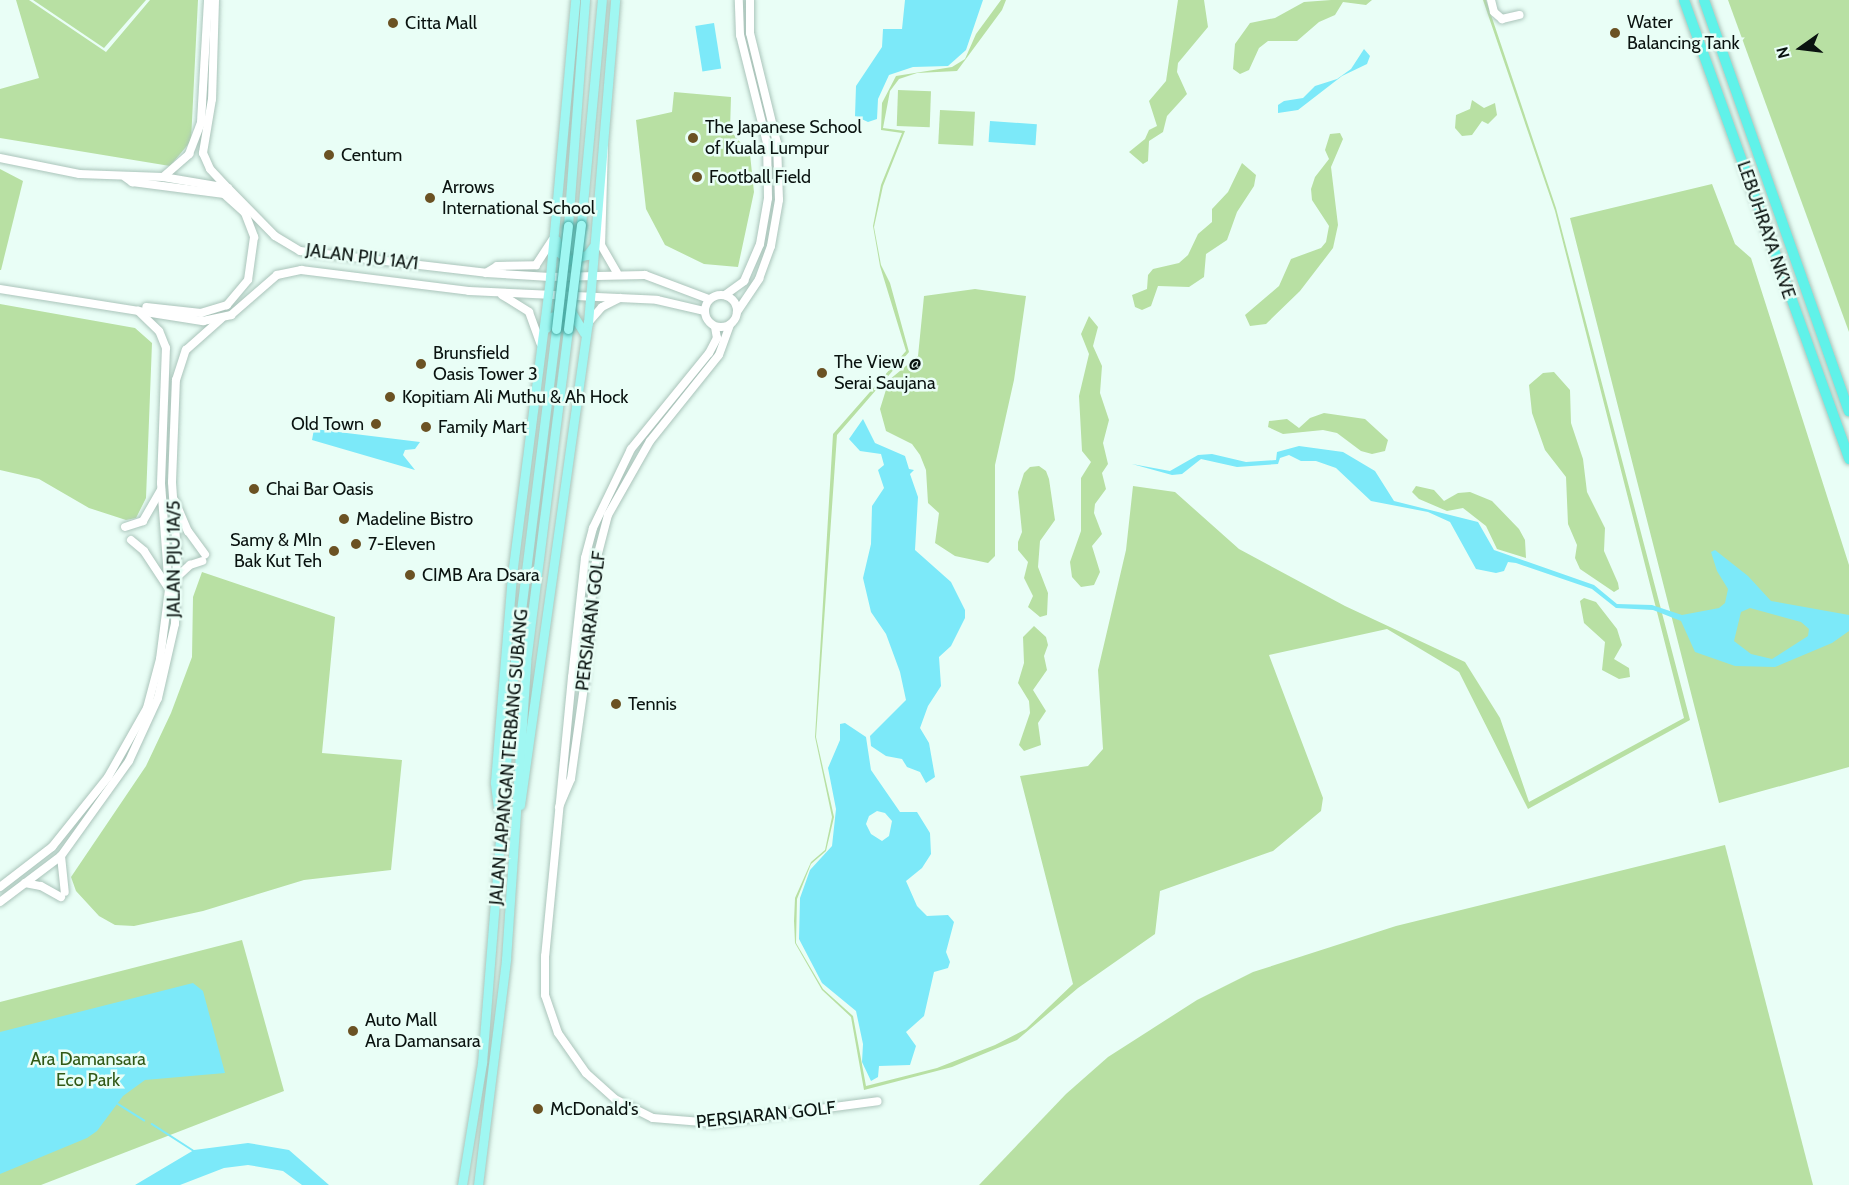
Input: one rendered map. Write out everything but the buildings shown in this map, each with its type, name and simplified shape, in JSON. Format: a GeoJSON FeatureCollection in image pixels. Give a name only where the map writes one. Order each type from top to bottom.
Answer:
{"type":"FeatureCollection","features":[{"type":"Feature","properties":{"kind":"highway","name":"LEBUHRAYA NKVE"},"geometry":{"type":"LineString","coordinates":[[1684,0],[1849,459]]}},
{"type":"Feature","properties":{"kind":"highway","name":"LEBUHRAYA NKVE"},"geometry":{"type":"LineString","coordinates":[[1704,0],[1849,411]]}},
{"type":"Feature","properties":{"kind":"main road"},"geometry":{"type":"LineString","coordinates":[[500,838],[495,782],[512,574],[548,296],[575,0]]}},
{"type":"Feature","properties":{"kind":"main road","name":"JALAN LAPANGAN TERBANG SUBANG"},"geometry":{"type":"LineString","coordinates":[[462,1185],[482,1063],[513,675],[568,226],[585,0]]}},
{"type":"Feature","properties":{"kind":"main road","name":"JALAN LAPANGAN TERBANG SUBANG"},"geometry":{"type":"LineString","coordinates":[[478,1185],[506,959],[526,662],[581,225],[602,0]]}},
{"type":"Feature","properties":{"kind":"main road"},"geometry":{"type":"LineString","coordinates":[[513,837],[525,784],[588,323],[616,0]]}},
{"type":"Feature","properties":{"kind":"main road"},"geometry":{"type":"LineString","coordinates":[[554,235],[560,253],[569,260],[587,255],[594,245]]}},
{"type":"Feature","properties":{"kind":"main road"},"geometry":{"type":"LineString","coordinates":[[543,333],[552,317],[572,313],[582,323],[585,336]]}},
{"type":"Feature","properties":{"kind":"street"},"geometry":{"type":"LineString","coordinates":[[205,122],[208,0]]}},
{"type":"Feature","properties":{"kind":"street"},"geometry":{"type":"LineString","coordinates":[[163,177],[189,154],[205,122],[215,0]]}},
{"type":"Feature","properties":{"kind":"street"},"geometry":{"type":"LineString","coordinates":[[739,0],[740,35],[767,143],[768,198],[760,244],[744,281],[725,295],[709,299],[704,311],[707,320],[716,327],[730,325],[759,279],[771,246],[779,200],[777,143],[750,33],[750,0]]}},
{"type":"Feature","properties":{"kind":"street"},"geometry":{"type":"LineString","coordinates":[[1491,0],[1494,12],[1502,19],[1520,15]]}},
{"type":"Feature","properties":{"kind":"street","name":"JALAN PJU 1A/1"},"geometry":{"type":"LineString","coordinates":[[205,122],[203,157],[228,188],[275,236],[300,251],[486,273],[550,277],[617,273],[659,278],[709,299]]}},
{"type":"Feature","properties":{"kind":"street"},"geometry":{"type":"LineString","coordinates":[[603,142],[606,174],[601,245],[617,273]]}},
{"type":"Feature","properties":{"kind":"street"},"geometry":{"type":"LineString","coordinates":[[0,158],[78,174],[163,177],[228,188]]}},
{"type":"Feature","properties":{"kind":"street"},"geometry":{"type":"LineString","coordinates":[[123,176],[132,182],[224,194],[248,218],[255,252],[243,290],[214,310],[193,313],[125,308]]}},
{"type":"Feature","properties":{"kind":"street"},"geometry":{"type":"LineString","coordinates":[[486,273],[497,266],[536,265],[554,235]]}},
{"type":"Feature","properties":{"kind":"street","name":"JALAN PJU 1A/1"},"geometry":{"type":"LineString","coordinates":[[222,319],[238,310],[267,282],[293,270],[497,292],[548,296],[621,297],[704,311]]}},
{"type":"Feature","properties":{"kind":"street"},"geometry":{"type":"LineString","coordinates":[[0,290],[190,320],[222,319]]}},
{"type":"Feature","properties":{"kind":"street"},"geometry":{"type":"LineString","coordinates":[[497,292],[529,312],[541,348]]}},
{"type":"Feature","properties":{"kind":"street"},"geometry":{"type":"LineString","coordinates":[[725,295],[733,300],[737,312]]}},
{"type":"Feature","properties":{"kind":"street"},"geometry":{"type":"LineString","coordinates":[[588,323],[602,307],[621,297]]}},
{"type":"Feature","properties":{"kind":"street","name":"JALAN PJU 1A/5"},"geometry":{"type":"LineString","coordinates":[[0,887],[52,847],[123,756],[153,691],[169,590],[161,489],[166,348],[159,331],[137,310]]}},
{"type":"Feature","properties":{"kind":"street","name":"JALAN PJU 1A/5"},"geometry":{"type":"LineString","coordinates":[[0,902],[61,856],[129,761],[147,728],[168,662],[177,577],[173,497],[178,368],[192,342],[222,319]]}},
{"type":"Feature","properties":{"kind":"street","name":"PERSIARAN GOLF"},"geometry":{"type":"LineString","coordinates":[[558,808],[571,779],[585,679],[594,569],[608,515],[650,441],[719,355],[730,325]]}},
{"type":"Feature","properties":{"kind":"street","name":"PERSIARAN GOLF"},"geometry":{"type":"LineString","coordinates":[[716,327],[717,338],[709,353],[647,428],[607,494],[585,558],[544,956],[545,995],[558,1034],[586,1074],[633,1110],[653,1118],[697,1124],[878,1101]]}},
{"type":"Feature","properties":{"kind":"street"},"geometry":{"type":"LineString","coordinates":[[125,527],[143,521],[161,489]]}},
{"type":"Feature","properties":{"kind":"street"},"geometry":{"type":"LineString","coordinates":[[607,494],[618,495]]}},
{"type":"Feature","properties":{"kind":"street"},"geometry":{"type":"LineString","coordinates":[[173,497],[188,531],[204,557],[190,565],[177,577]]}},
{"type":"Feature","properties":{"kind":"street"},"geometry":{"type":"LineString","coordinates":[[131,540],[144,551],[169,590]]}},
{"type":"Feature","properties":{"kind":"street"},"geometry":{"type":"LineString","coordinates":[[26,883],[63,894],[61,856]]}},
{"type":"Feature","properties":{"kind":"green space"},"geometry":{"type":"Polygon","coordinates":[[[16,0],[29,0],[106,52],[150,0],[198,0],[191,141],[170,166],[0,138],[0,89],[39,78],[16,0]]]}},
{"type":"Feature","properties":{"kind":"green space"},"geometry":{"type":"Polygon","coordinates":[[[33,0],[146,0],[104,48],[33,0]]]}},
{"type":"Feature","properties":{"kind":"green space"},"geometry":{"type":"Polygon","coordinates":[[[1001,0],[1006,0],[1002,10],[957,71],[917,73],[899,79],[890,91],[883,128],[905,131],[883,186],[874,227],[881,265],[890,283],[909,352],[837,435],[816,737],[834,817],[826,851],[811,864],[797,899],[796,943],[823,989],[853,1016],[866,1086],[937,1068],[995,1045],[1026,1029],[1073,984],[1020,776],[1088,766],[1103,749],[1098,670],[1126,550],[1133,486],[1175,492],[1239,549],[1345,606],[1465,662],[1500,718],[1529,802],[1684,718],[1555,211],[1483,0],[1486,0],[1556,208],[1690,720],[1528,809],[1459,672],[1387,629],[1269,655],[1323,798],[1321,811],[1273,851],[1160,891],[1155,934],[1078,988],[1017,1040],[952,1067],[864,1090],[851,1017],[822,990],[795,943],[795,898],[811,862],[825,850],[832,817],[815,737],[833,434],[906,351],[880,266],[873,226],[881,185],[902,133],[881,130],[882,103],[896,76],[952,67],[965,59],[976,34],[1001,0]]]}},
{"type":"Feature","properties":{"kind":"green space"},"geometry":{"type":"Polygon","coordinates":[[[1178,0],[1204,0],[1208,27],[1178,63],[1177,72],[1187,94],[1167,116],[1163,132],[1149,141],[1148,161],[1143,164],[1129,152],[1145,139],[1149,130],[1157,126],[1149,101],[1166,81],[1178,0]]]}},
{"type":"Feature","properties":{"kind":"green space"},"geometry":{"type":"Polygon","coordinates":[[[1372,0],[1366,5],[1343,2],[1335,15],[1319,22],[1297,41],[1268,41],[1259,48],[1249,70],[1240,74],[1233,69],[1235,44],[1250,23],[1275,18],[1304,2],[1372,0]]]}},
{"type":"Feature","properties":{"kind":"green space"},"geometry":{"type":"Polygon","coordinates":[[[1728,0],[1849,0],[1849,332],[1728,0]]]}},
{"type":"Feature","properties":{"kind":"green space"},"geometry":{"type":"Polygon","coordinates":[[[898,90],[931,91],[930,127],[897,126],[898,90]]]}},
{"type":"Feature","properties":{"kind":"green space","name":"Football Field"},"geometry":{"type":"Polygon","coordinates":[[[674,92],[731,97],[730,130],[750,154],[754,192],[738,267],[704,264],[665,245],[646,209],[636,120],[672,112],[674,92]]]}},
{"type":"Feature","properties":{"kind":"green space"},"geometry":{"type":"Polygon","coordinates":[[[1472,100],[1484,108],[1495,103],[1497,115],[1488,124],[1482,121],[1472,135],[1462,136],[1455,128],[1456,115],[1470,109],[1472,100]]]}},
{"type":"Feature","properties":{"kind":"green space"},"geometry":{"type":"Polygon","coordinates":[[[940,110],[975,112],[973,146],[938,144],[940,110]]]}},
{"type":"Feature","properties":{"kind":"green space"},"geometry":{"type":"Polygon","coordinates":[[[1340,133],[1343,139],[1331,167],[1338,225],[1333,248],[1300,291],[1266,324],[1250,326],[1245,315],[1279,286],[1291,259],[1321,248],[1326,242],[1329,226],[1312,200],[1311,189],[1315,177],[1329,159],[1325,150],[1330,134],[1340,133]]]}},
{"type":"Feature","properties":{"kind":"green space"},"geometry":{"type":"Polygon","coordinates":[[[1242,163],[1256,175],[1254,186],[1237,212],[1227,240],[1206,254],[1204,277],[1189,287],[1158,286],[1151,306],[1142,310],[1135,307],[1132,295],[1147,289],[1148,275],[1153,269],[1179,263],[1188,255],[1198,234],[1212,222],[1212,209],[1228,192],[1242,163]]]}},
{"type":"Feature","properties":{"kind":"green space"},"geometry":{"type":"Polygon","coordinates":[[[0,169],[23,181],[1,270],[0,270],[0,169]]]}},
{"type":"Feature","properties":{"kind":"green space"},"geometry":{"type":"Polygon","coordinates":[[[1712,184],[1735,244],[1751,258],[1849,565],[1849,767],[1719,803],[1570,218],[1712,184]]]}},
{"type":"Feature","properties":{"kind":"green space"},"geometry":{"type":"Polygon","coordinates":[[[975,289],[1026,296],[1014,380],[995,465],[995,556],[988,563],[955,556],[935,543],[939,513],[928,503],[926,470],[920,455],[912,444],[886,431],[880,409],[889,380],[918,356],[924,296],[975,289]]]}},
{"type":"Feature","properties":{"kind":"green space"},"geometry":{"type":"Polygon","coordinates":[[[0,304],[135,328],[152,343],[146,498],[136,518],[126,520],[89,508],[39,479],[0,470],[0,304]]]}},
{"type":"Feature","properties":{"kind":"green space"},"geometry":{"type":"Polygon","coordinates":[[[1089,316],[1098,327],[1093,346],[1102,366],[1100,393],[1109,420],[1103,443],[1108,464],[1102,473],[1106,489],[1095,504],[1094,513],[1102,534],[1092,546],[1100,572],[1094,585],[1081,587],[1072,577],[1070,562],[1081,531],[1081,478],[1091,462],[1082,451],[1079,396],[1089,354],[1081,334],[1089,316]]]}},
{"type":"Feature","properties":{"kind":"green space"},"geometry":{"type":"Polygon","coordinates":[[[1554,372],[1570,390],[1571,423],[1583,459],[1587,492],[1605,528],[1604,551],[1619,589],[1614,592],[1580,569],[1575,558],[1577,545],[1568,524],[1566,477],[1545,450],[1532,413],[1529,385],[1543,373],[1554,372]]]}},
{"type":"Feature","properties":{"kind":"green space"},"geometry":{"type":"Polygon","coordinates":[[[1324,413],[1365,419],[1388,440],[1385,451],[1372,454],[1361,451],[1337,433],[1323,430],[1283,434],[1268,427],[1269,421],[1287,419],[1299,428],[1310,418],[1324,413]]]}},
{"type":"Feature","properties":{"kind":"green space"},"geometry":{"type":"Polygon","coordinates":[[[1039,466],[1046,471],[1049,479],[1055,520],[1040,541],[1038,567],[1048,593],[1047,615],[1040,617],[1028,607],[1033,596],[1024,578],[1028,562],[1018,550],[1022,532],[1018,492],[1024,473],[1030,467],[1039,466]]]}},
{"type":"Feature","properties":{"kind":"green space"},"geometry":{"type":"Polygon","coordinates":[[[1416,486],[1434,490],[1444,501],[1458,493],[1470,492],[1492,501],[1519,529],[1525,540],[1526,558],[1497,549],[1486,526],[1463,508],[1447,511],[1419,499],[1412,492],[1416,486]]]}},
{"type":"Feature","properties":{"kind":"green space"},"geometry":{"type":"Polygon","coordinates":[[[202,572],[335,617],[322,753],[402,760],[391,870],[304,880],[203,911],[134,926],[115,925],[99,916],[76,891],[71,877],[146,766],[171,713],[192,657],[193,597],[202,572]]]}},
{"type":"Feature","properties":{"kind":"green space"},"geometry":{"type":"Polygon","coordinates":[[[1584,598],[1596,602],[1617,629],[1622,645],[1614,659],[1629,668],[1630,677],[1619,679],[1602,670],[1605,642],[1584,623],[1580,601],[1584,598]]]}},
{"type":"Feature","properties":{"kind":"green space"},"geometry":{"type":"Polygon","coordinates":[[[1034,626],[1046,637],[1048,645],[1044,656],[1047,670],[1033,690],[1046,711],[1038,723],[1041,745],[1024,751],[1019,745],[1030,713],[1029,701],[1018,683],[1024,663],[1023,637],[1034,626]]]}},
{"type":"Feature","properties":{"kind":"green space"},"geometry":{"type":"Polygon","coordinates":[[[1725,845],[1813,1185],[979,1185],[1066,1094],[1108,1057],[1197,1000],[1253,972],[1396,926],[1725,845]]]}},
{"type":"Feature","properties":{"kind":"green space","name":"Ara Damansara Eco Park"},"geometry":{"type":"Polygon","coordinates":[[[242,940],[284,1091],[41,1185],[0,1185],[0,1002],[242,940]]]}},
{"type":"Feature","properties":{"kind":"water"},"geometry":{"type":"Polygon","coordinates":[[[905,0],[983,0],[966,50],[948,66],[913,67],[889,75],[878,99],[877,119],[868,122],[855,116],[856,86],[882,47],[883,29],[902,29],[905,0]]]}},
{"type":"Feature","properties":{"kind":"water"},"geometry":{"type":"Polygon","coordinates":[[[714,23],[721,68],[702,71],[695,26],[714,23]]]}},
{"type":"Feature","properties":{"kind":"water"},"geometry":{"type":"Polygon","coordinates":[[[1364,49],[1370,56],[1367,64],[1342,76],[1298,110],[1278,113],[1278,105],[1284,101],[1303,98],[1315,86],[1337,79],[1351,69],[1364,49]]]}},
{"type":"Feature","properties":{"kind":"water"},"geometry":{"type":"Polygon","coordinates":[[[990,121],[1037,124],[1035,145],[989,142],[990,121]]]}},
{"type":"Feature","properties":{"kind":"water"},"geometry":{"type":"Polygon","coordinates":[[[863,419],[875,443],[905,456],[909,469],[914,470],[910,474],[918,497],[915,550],[951,582],[965,610],[965,618],[951,646],[939,657],[941,686],[928,706],[920,728],[929,743],[935,777],[926,783],[920,772],[907,767],[902,759],[886,756],[871,746],[870,736],[906,700],[900,672],[886,634],[871,612],[863,578],[871,544],[872,506],[884,488],[878,470],[884,465],[881,454],[860,451],[849,439],[863,419]]]}},
{"type":"Feature","properties":{"kind":"water"},"geometry":{"type":"Polygon","coordinates":[[[314,429],[420,442],[415,449],[405,450],[403,455],[415,470],[312,440],[314,429]]]}},
{"type":"Feature","properties":{"kind":"water"},"geometry":{"type":"Polygon","coordinates":[[[1299,446],[1343,452],[1375,471],[1394,501],[1478,522],[1494,550],[1594,585],[1617,604],[1652,605],[1682,615],[1719,608],[1725,603],[1728,589],[1717,571],[1711,552],[1715,550],[1748,576],[1771,601],[1849,615],[1849,631],[1832,643],[1775,667],[1735,666],[1695,652],[1681,621],[1653,610],[1616,608],[1592,589],[1516,563],[1508,562],[1504,571],[1496,573],[1476,569],[1450,522],[1428,512],[1371,501],[1336,468],[1316,461],[1301,461],[1289,455],[1280,458],[1278,464],[1237,467],[1201,459],[1182,474],[1172,475],[1132,464],[1170,471],[1198,455],[1212,454],[1246,462],[1276,460],[1277,452],[1299,446]],[[1750,608],[1741,612],[1734,641],[1751,654],[1772,659],[1808,636],[1809,629],[1801,622],[1750,608]]]}},
{"type":"Feature","properties":{"kind":"water"},"geometry":{"type":"Polygon","coordinates":[[[845,723],[866,737],[871,770],[900,812],[917,812],[930,833],[931,854],[922,868],[906,881],[917,906],[927,916],[948,915],[954,922],[946,952],[950,962],[948,968],[934,972],[924,1016],[906,1032],[916,1046],[910,1065],[879,1066],[878,1077],[871,1081],[862,1062],[863,1044],[856,1011],[822,983],[799,939],[800,898],[810,870],[832,846],[836,809],[828,768],[840,740],[840,724],[845,723]],[[877,811],[869,816],[866,824],[871,834],[882,841],[889,836],[892,821],[885,813],[877,811]]]}},
{"type":"Feature","properties":{"kind":"water"},"geometry":{"type":"Polygon","coordinates":[[[193,983],[203,991],[225,1073],[145,1080],[123,1096],[97,1131],[87,1138],[0,1174],[0,1032],[193,983]]]}},
{"type":"Feature","properties":{"kind":"water"},"geometry":{"type":"Polygon","coordinates":[[[248,1143],[289,1150],[329,1185],[302,1185],[283,1171],[248,1165],[224,1168],[180,1185],[135,1185],[194,1150],[248,1143]]]}},
{"type":"Feature","properties":{"kind":"waterway"},"geometry":{"type":"LineString","coordinates":[[118,1104],[144,1120]]}},
{"type":"Feature","properties":{"kind":"waterway"},"geometry":{"type":"LineString","coordinates":[[152,1124],[194,1151]]}},
{"type":"Feature","properties":{"kind":"place","name":"Citta Mall"},"geometry":{"type":"Point","coordinates":[393,23]}},
{"type":"Feature","properties":{"kind":"place","name":"Water Balancing Tank"},"geometry":{"type":"Point","coordinates":[1615,33]}},
{"type":"Feature","properties":{"kind":"place","name":"The Japanese School of Kuala Lumpur"},"geometry":{"type":"Point","coordinates":[693,138]}},
{"type":"Feature","properties":{"kind":"place","name":"Centum"},"geometry":{"type":"Point","coordinates":[329,155]}},
{"type":"Feature","properties":{"kind":"place","name":"Football Field"},"geometry":{"type":"Point","coordinates":[697,177]}},
{"type":"Feature","properties":{"kind":"place","name":"Arrows International School"},"geometry":{"type":"Point","coordinates":[430,198]}},
{"type":"Feature","properties":{"kind":"place","name":"Brunsfield Oasis Tower 3"},"geometry":{"type":"Point","coordinates":[421,364]}},
{"type":"Feature","properties":{"kind":"place","name":"The View @ Serai Saujana"},"geometry":{"type":"Point","coordinates":[822,373]}},
{"type":"Feature","properties":{"kind":"place","name":"Kopitiam Ali Muthu & Ah Hock"},"geometry":{"type":"Point","coordinates":[390,397]}},
{"type":"Feature","properties":{"kind":"place","name":"Old Town"},"geometry":{"type":"Point","coordinates":[376,424]}},
{"type":"Feature","properties":{"kind":"place","name":"Family Mart"},"geometry":{"type":"Point","coordinates":[426,427]}},
{"type":"Feature","properties":{"kind":"place","name":"Chai Bar Oasis"},"geometry":{"type":"Point","coordinates":[254,489]}},
{"type":"Feature","properties":{"kind":"place","name":"Madeline Bistro"},"geometry":{"type":"Point","coordinates":[344,519]}},
{"type":"Feature","properties":{"kind":"place","name":"7-Eleven"},"geometry":{"type":"Point","coordinates":[356,544]}},
{"type":"Feature","properties":{"kind":"place","name":"Samy & MIn Bak Kut Teh"},"geometry":{"type":"Point","coordinates":[334,551]}},
{"type":"Feature","properties":{"kind":"place","name":"CIMB Ara Dsara"},"geometry":{"type":"Point","coordinates":[410,575]}},
{"type":"Feature","properties":{"kind":"place","name":"Tennis"},"geometry":{"type":"Point","coordinates":[616,704]}},
{"type":"Feature","properties":{"kind":"place","name":"Auto Mall Ara Damansara"},"geometry":{"type":"Point","coordinates":[353,1031]}},
{"type":"Feature","properties":{"kind":"place","name":"McDonald's"},"geometry":{"type":"Point","coordinates":[538,1109]}}]}
